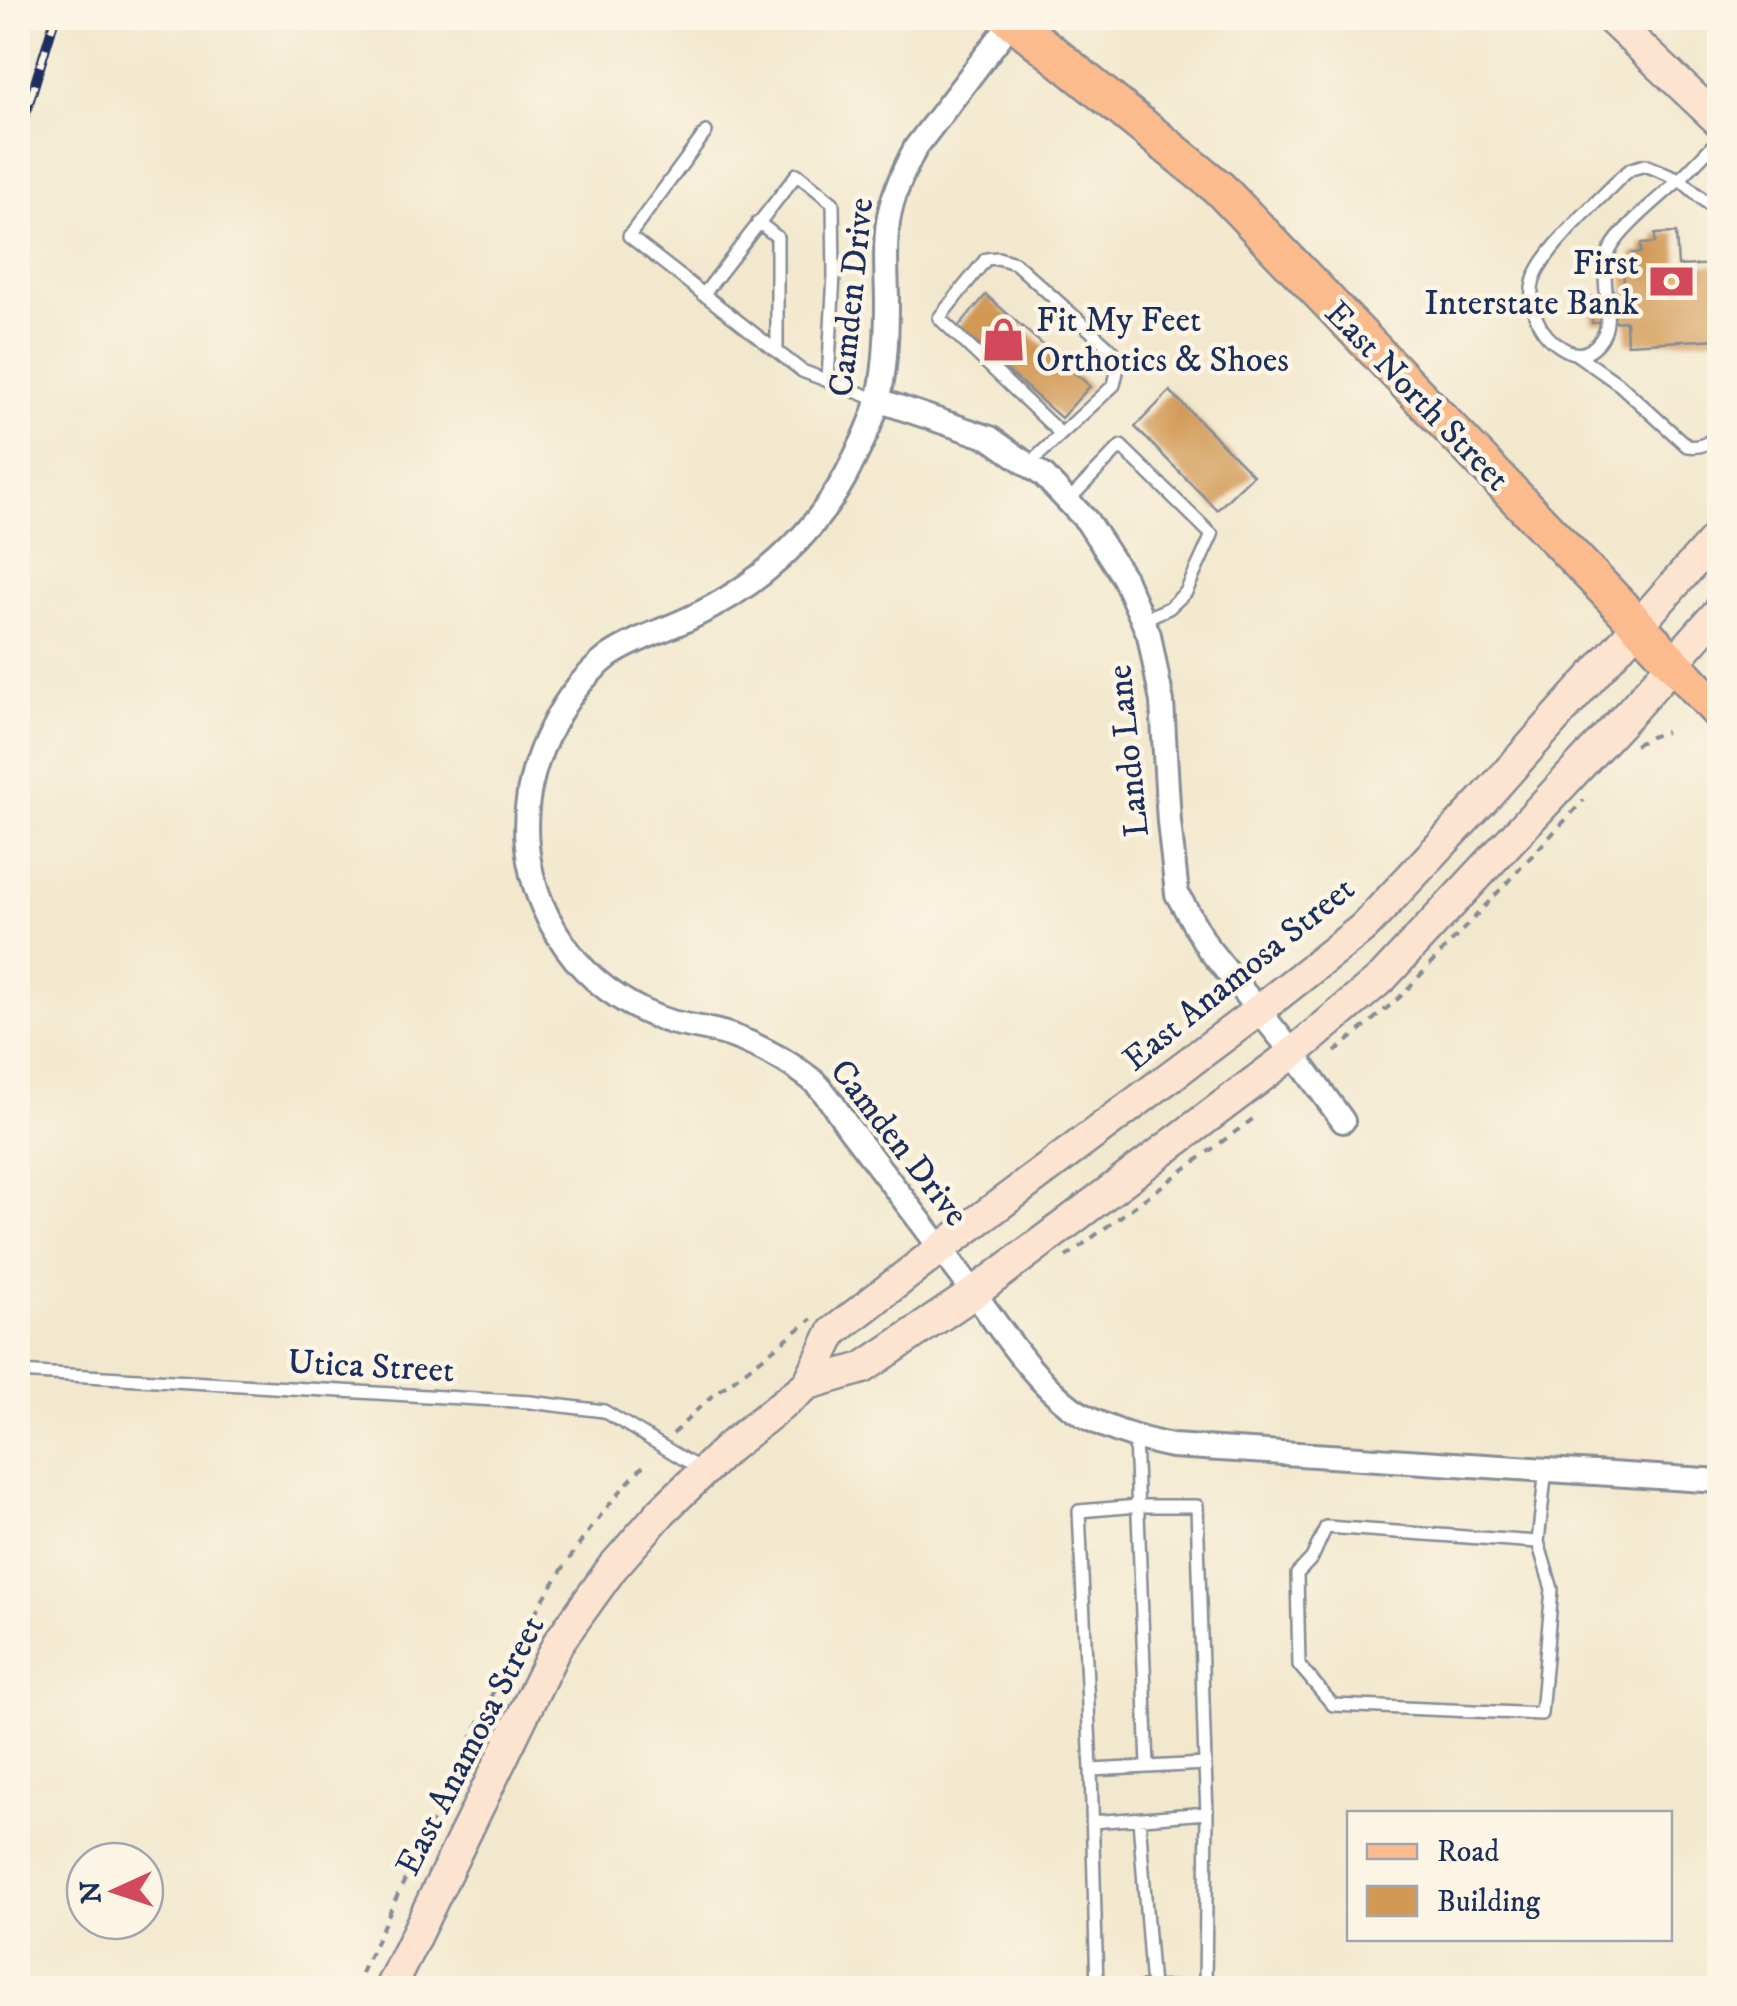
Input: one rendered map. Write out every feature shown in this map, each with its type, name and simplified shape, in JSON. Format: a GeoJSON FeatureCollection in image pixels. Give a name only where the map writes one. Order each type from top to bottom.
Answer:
{"type":"FeatureCollection","features":[{"type":"Feature","properties":{"kind":"main road"},"geometry":{"type":"LineString","coordinates":[[1610,18],[1720,122]]}},
{"type":"Feature","properties":{"kind":"main road","name":"East North Street"},"geometry":{"type":"LineString","coordinates":[[1011,19],[1219,188],[1720,713]]}},
{"type":"Feature","properties":{"kind":"main road","name":"East Anamosa Street"},"geometry":{"type":"LineString","coordinates":[[808,1384],[833,1332],[1363,928],[1720,533]]}},
{"type":"Feature","properties":{"kind":"main road","name":"East Anamosa Street"},"geometry":{"type":"LineString","coordinates":[[390,1988],[558,1643],[612,1568],[662,1511],[729,1447],[808,1384],[863,1368],[974,1293],[1293,1053],[1383,977],[1720,610]]}},
{"type":"Feature","properties":{"kind":"street","name":"Camden Drive"},"geometry":{"type":"LineString","coordinates":[[1011,19],[916,147],[894,195],[887,234],[886,335],[878,400],[867,432],[825,508],[752,583],[609,657],[590,673],[558,713],[533,768],[528,792],[527,852],[544,909],[590,976],[643,1012],[732,1036],[764,1049],[814,1081],[1025,1362],[1074,1410],[1135,1438],[1172,1446],[1720,1481]]}},
{"type":"Feature","properties":{"kind":"street","name":"Lando Lane"},"geometry":{"type":"LineString","coordinates":[[878,400],[990,438],[1044,476],[1086,521],[1124,578],[1149,635],[1162,702],[1177,894],[1208,948],[1343,1121]]}},
{"type":"Feature","properties":{"kind":"lane"},"geometry":{"type":"LineString","coordinates":[[706,132],[629,236],[802,371],[878,400]]}},
{"type":"Feature","properties":{"kind":"lane"},"geometry":{"type":"LineString","coordinates":[[1576,354],[1588,352],[1608,326],[1605,271],[1609,251],[1720,138]]}},
{"type":"Feature","properties":{"kind":"lane"},"geometry":{"type":"LineString","coordinates":[[1720,214],[1680,179],[1645,165],[1631,169],[1553,250],[1537,270],[1532,288],[1534,314],[1546,336],[1620,385],[1686,446],[1698,448],[1708,444],[1720,431]]}},
{"type":"Feature","properties":{"kind":"lane"},"geometry":{"type":"LineString","coordinates":[[702,295],[796,174],[833,203],[834,276],[828,380]]}},
{"type":"Feature","properties":{"kind":"lane"},"geometry":{"type":"LineString","coordinates":[[758,222],[777,237],[777,352]]}},
{"type":"Feature","properties":{"kind":"lane"},"geometry":{"type":"LineString","coordinates":[[1028,465],[1114,385],[1118,368],[1113,351],[1015,262],[986,259],[939,318],[1061,434]]}},
{"type":"Feature","properties":{"kind":"lane"},"geometry":{"type":"LineString","coordinates":[[1068,501],[1121,446],[1212,534],[1186,592],[1170,608],[1142,620]]}},
{"type":"Feature","properties":{"kind":"lane","name":"Utica Street"},"geometry":{"type":"LineString","coordinates":[[18,1372],[530,1402],[604,1411],[704,1471]]}},
{"type":"Feature","properties":{"kind":"lane"},"geometry":{"type":"LineString","coordinates":[[1135,1438],[1148,1767]]}},
{"type":"Feature","properties":{"kind":"lane"},"geometry":{"type":"LineString","coordinates":[[1538,1542],[1326,1527],[1312,1558],[1297,1574],[1300,1665],[1333,1704],[1541,1714],[1552,1589],[1538,1542],[1546,1468]]}},
{"type":"Feature","properties":{"kind":"lane"},"geometry":{"type":"LineString","coordinates":[[1098,1988],[1079,1511],[1197,1506],[1208,1813],[1205,1987],[1142,1988]]}},
{"type":"Feature","properties":{"kind":"lane"},"geometry":{"type":"LineString","coordinates":[[1091,1770],[1205,1764]]}},
{"type":"Feature","properties":{"kind":"lane"},"geometry":{"type":"LineString","coordinates":[[1092,1822],[1208,1813]]}},
{"type":"Feature","properties":{"kind":"lane"},"geometry":{"type":"LineString","coordinates":[[1140,1818],[1152,1988]]}},
{"type":"Feature","properties":{"kind":"path"},"geometry":{"type":"LineString","coordinates":[[1053,1266],[1258,1115]]}},
{"type":"Feature","properties":{"kind":"path"},"geometry":{"type":"LineString","coordinates":[[673,1434],[706,1402],[814,1318]]}},
{"type":"Feature","properties":{"kind":"path"},"geometry":{"type":"LineString","coordinates":[[354,1988],[522,1634],[559,1572],[612,1498],[643,1466]]}},
{"type":"Feature","properties":{"kind":"building","name":"First Interstate Bank"},"geometry":{"type":"Polygon","coordinates":[[[1676,233],[1678,266],[1720,264],[1720,339],[1627,344],[1626,321],[1592,323],[1591,297],[1625,296],[1623,268],[1633,268],[1632,253],[1641,253],[1641,244],[1655,243],[1655,234],[1676,233]]]}},
{"type":"Feature","properties":{"kind":"building"},"geometry":{"type":"Polygon","coordinates":[[[986,295],[1090,386],[1061,418],[958,327],[986,295]]]}},
{"type":"Feature","properties":{"kind":"building"},"geometry":{"type":"Polygon","coordinates":[[[1170,391],[1253,475],[1217,510],[1135,427],[1170,391]]]}},
{"type":"Feature","properties":{"kind":"railway"},"geometry":{"type":"LineString","coordinates":[[18,139],[55,18]]}},
{"type":"Feature","properties":{"kind":"place","name":"First Interstate Bank"},"geometry":{"type":"Point","coordinates":[1672,282]}},
{"type":"Feature","properties":{"kind":"place","name":"Fit My Feet Orthotics & Shoes"},"geometry":{"type":"Point","coordinates":[1003,339]}}]}
